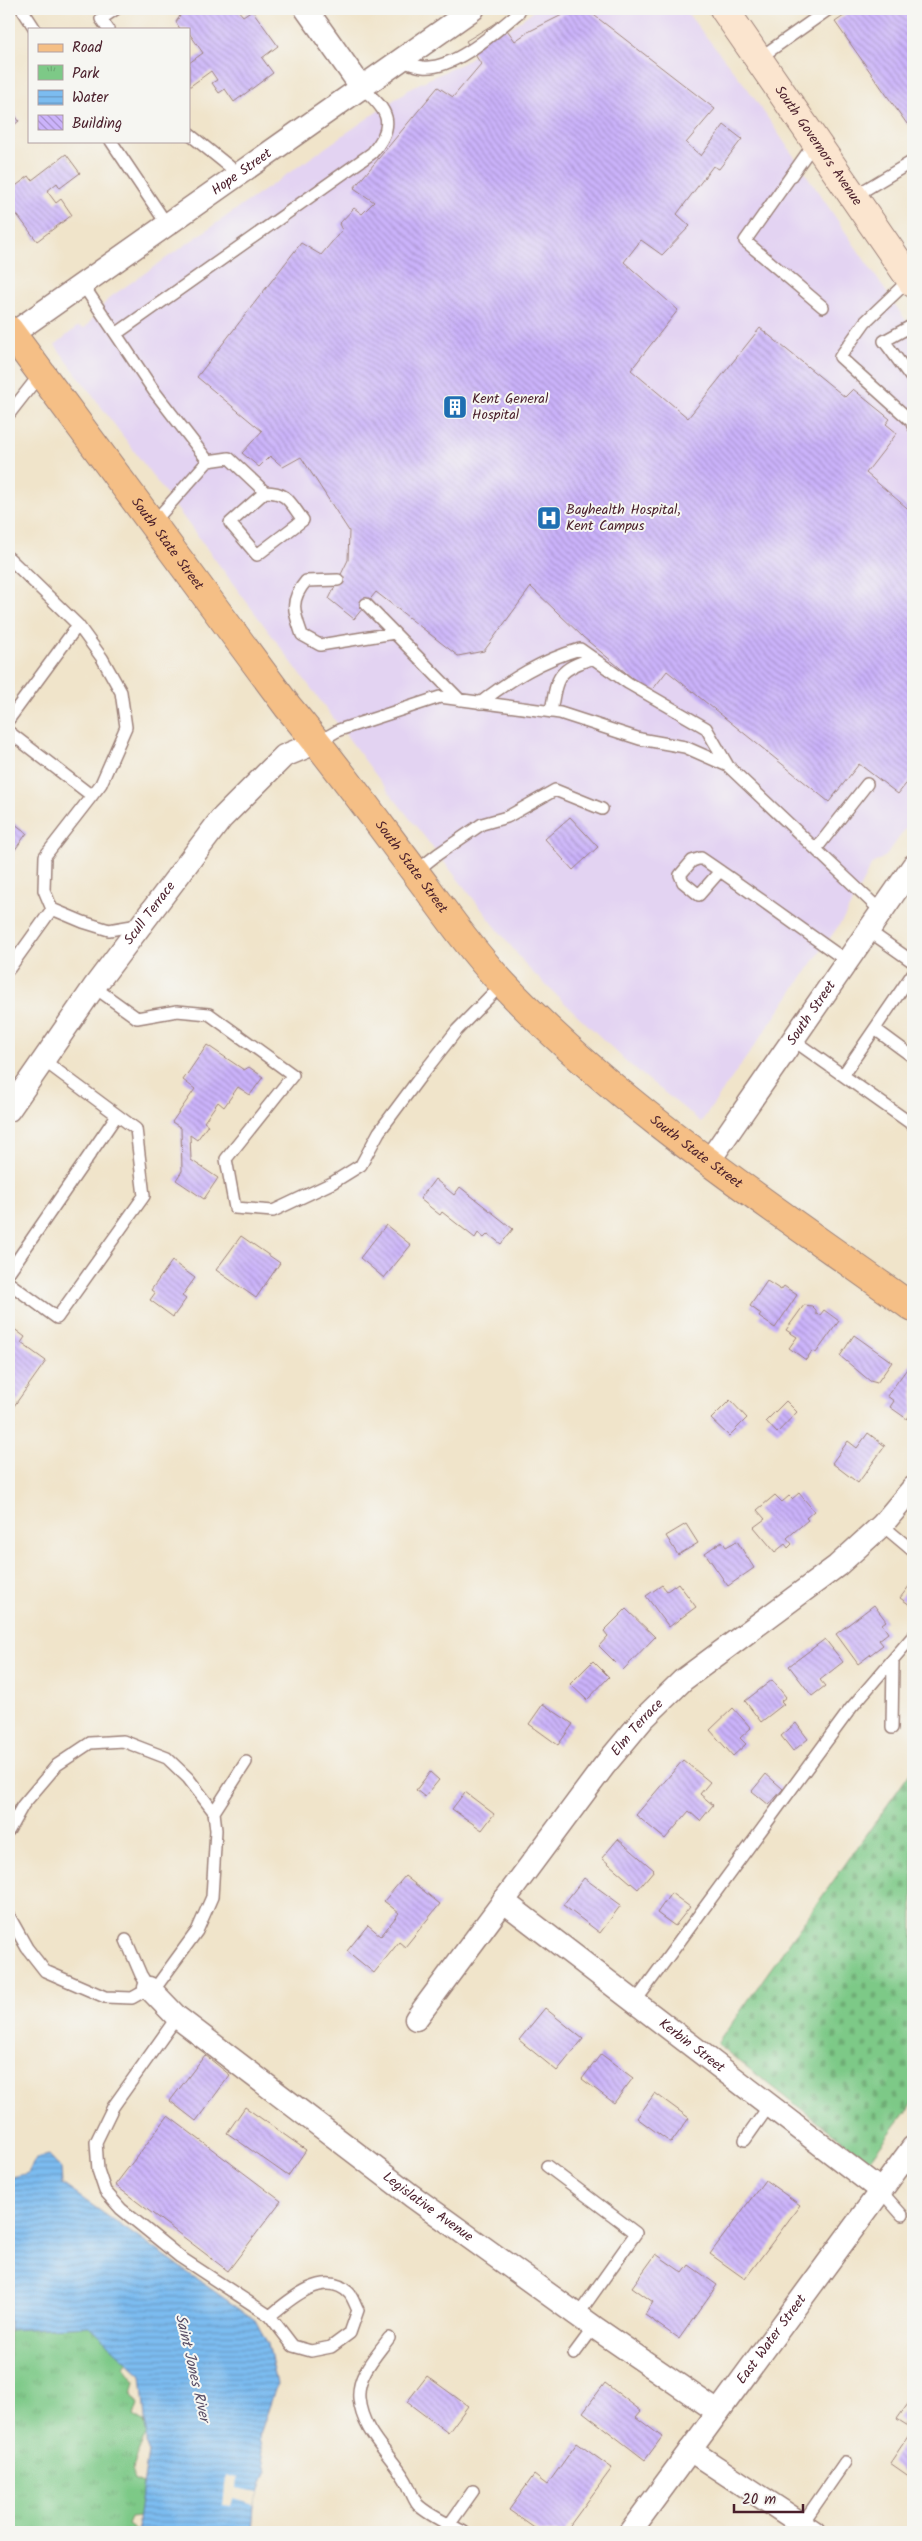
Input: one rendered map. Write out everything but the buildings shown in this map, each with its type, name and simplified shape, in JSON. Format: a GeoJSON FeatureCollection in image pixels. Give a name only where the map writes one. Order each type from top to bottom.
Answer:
{"type":"FeatureCollection","features":[{"type":"Feature","properties":{"kind":"main road","name":"South Governors Avenue"},"geometry":{"type":"LineString","coordinates":[[724,9],[911,281]]}},
{"type":"Feature","properties":{"kind":"main road","name":"South State Street"},"geometry":{"type":"LineString","coordinates":[[10,332],[288,707],[318,742],[472,948],[502,984],[600,1077],[710,1161],[913,1308]]}},
{"type":"Feature","properties":{"kind":"street"},"geometry":{"type":"LineString","coordinates":[[306,9],[362,88]]}},
{"type":"Feature","properties":{"kind":"street","name":"Hope Street"},"geometry":{"type":"LineString","coordinates":[[10,332],[83,285],[168,226],[473,9]]}},
{"type":"Feature","properties":{"kind":"street","name":"Scull Terrace"},"geometry":{"type":"LineString","coordinates":[[9,1110],[94,987],[221,819],[284,756],[318,742]]}},
{"type":"Feature","properties":{"kind":"street","name":"South Street"},"geometry":{"type":"LineString","coordinates":[[710,1161],[913,866]]}},
{"type":"Feature","properties":{"kind":"street","name":"Elm Terrace"},"geometry":{"type":"LineString","coordinates":[[416,2019],[604,1766],[644,1718],[683,1680],[837,1566],[882,1524],[913,1488]]}},
{"type":"Feature","properties":{"kind":"street","name":"Kerbin Street"},"geometry":{"type":"LineString","coordinates":[[502,1901],[880,2190]]}},
{"type":"Feature","properties":{"kind":"street","name":"Legislative Avenue"},"geometry":{"type":"LineString","coordinates":[[150,1988],[177,2017],[412,2196],[586,2321],[718,2412]]}},
{"type":"Feature","properties":{"kind":"street","name":"East Water Street"},"geometry":{"type":"LineString","coordinates":[[630,2532],[913,2147]]}},
{"type":"Feature","properties":{"kind":"street"},"geometry":{"type":"LineString","coordinates":[[690,2450],[808,2528]]}},
{"type":"Feature","properties":{"kind":"lane"},"geometry":{"type":"LineString","coordinates":[[22,9],[34,28]]}},
{"type":"Feature","properties":{"kind":"lane"},"geometry":{"type":"LineString","coordinates":[[107,28],[102,19],[116,9]]}},
{"type":"Feature","properties":{"kind":"lane"},"geometry":{"type":"LineString","coordinates":[[400,60],[423,67],[441,66],[459,58],[518,13],[520,9]]}},
{"type":"Feature","properties":{"kind":"lane"},"geometry":{"type":"LineString","coordinates":[[758,59],[829,9]]}},
{"type":"Feature","properties":{"kind":"lane"},"geometry":{"type":"LineString","coordinates":[[116,334],[372,153],[379,145],[388,124],[386,113],[376,99],[362,88]]}},
{"type":"Feature","properties":{"kind":"lane"},"geometry":{"type":"LineString","coordinates":[[190,135],[240,175]]}},
{"type":"Feature","properties":{"kind":"lane"},"geometry":{"type":"LineString","coordinates":[[112,142],[168,226]]}},
{"type":"Feature","properties":{"kind":"lane"},"geometry":{"type":"LineString","coordinates":[[815,142],[745,240],[823,307]]}},
{"type":"Feature","properties":{"kind":"lane"},"geometry":{"type":"LineString","coordinates":[[853,197],[913,161]]}},
{"type":"Feature","properties":{"kind":"lane"},"geometry":{"type":"LineString","coordinates":[[911,281],[866,322],[840,357],[911,421],[913,426]]}},
{"type":"Feature","properties":{"kind":"lane"},"geometry":{"type":"LineString","coordinates":[[83,285],[154,391],[208,461]]}},
{"type":"Feature","properties":{"kind":"lane"},"geometry":{"type":"LineString","coordinates":[[913,325],[884,341],[913,380]]}},
{"type":"Feature","properties":{"kind":"lane"},"geometry":{"type":"LineString","coordinates":[[9,414],[41,373]]}},
{"type":"Feature","properties":{"kind":"lane"},"geometry":{"type":"LineString","coordinates":[[153,523],[208,461],[229,458],[265,492],[276,492],[285,496],[303,520],[257,555],[230,523],[265,492]]}},
{"type":"Feature","properties":{"kind":"lane"},"geometry":{"type":"LineString","coordinates":[[9,558],[78,625],[102,658],[120,692],[126,727],[101,784],[45,856],[44,890],[52,909],[83,922],[109,930],[140,925]]}},
{"type":"Feature","properties":{"kind":"lane"},"geometry":{"type":"LineString","coordinates":[[338,580],[306,581],[296,593],[294,612],[302,635],[320,645],[394,633]]}},
{"type":"Feature","properties":{"kind":"lane"},"geometry":{"type":"LineString","coordinates":[[366,604],[460,700]]}},
{"type":"Feature","properties":{"kind":"lane"},"geometry":{"type":"LineString","coordinates":[[9,719],[78,625]]}},
{"type":"Feature","properties":{"kind":"lane"},"geometry":{"type":"LineString","coordinates":[[480,703],[513,678],[559,655],[580,649],[628,683],[706,728],[728,766],[882,912]]}},
{"type":"Feature","properties":{"kind":"lane"},"geometry":{"type":"LineString","coordinates":[[551,712],[556,684],[569,666],[593,658]]}},
{"type":"Feature","properties":{"kind":"lane"},"geometry":{"type":"LineString","coordinates":[[318,742],[338,730],[440,697],[551,712],[640,739],[685,747],[728,766]]}},
{"type":"Feature","properties":{"kind":"lane"},"geometry":{"type":"LineString","coordinates":[[9,732],[92,796]]}},
{"type":"Feature","properties":{"kind":"lane"},"geometry":{"type":"LineString","coordinates":[[816,849],[867,784]]}},
{"type":"Feature","properties":{"kind":"lane"},"geometry":{"type":"LineString","coordinates":[[415,872],[482,824],[507,817],[555,790],[602,808]]}},
{"type":"Feature","properties":{"kind":"lane"},"geometry":{"type":"LineString","coordinates":[[720,871],[847,961]]}},
{"type":"Feature","properties":{"kind":"lane"},"geometry":{"type":"LineString","coordinates":[[9,968],[52,909]]}},
{"type":"Feature","properties":{"kind":"lane"},"geometry":{"type":"LineString","coordinates":[[869,930],[913,962]]}},
{"type":"Feature","properties":{"kind":"lane"},"geometry":{"type":"LineString","coordinates":[[842,1075],[913,973]]}},
{"type":"Feature","properties":{"kind":"lane"},"geometry":{"type":"LineString","coordinates":[[94,987],[137,1018],[177,1011],[209,1014],[292,1075],[226,1160],[235,1208],[273,1211],[332,1183],[361,1165],[379,1132],[420,1077],[457,1030],[502,984]]}},
{"type":"Feature","properties":{"kind":"lane"},"geometry":{"type":"LineString","coordinates":[[875,1029],[913,1057]]}},
{"type":"Feature","properties":{"kind":"lane"},"geometry":{"type":"LineString","coordinates":[[793,1040],[913,1125]]}},
{"type":"Feature","properties":{"kind":"lane"},"geometry":{"type":"LineString","coordinates":[[9,1283],[57,1318],[144,1196],[136,1128],[43,1060]]}},
{"type":"Feature","properties":{"kind":"lane"},"geometry":{"type":"LineString","coordinates":[[9,1272],[117,1115]]}},
{"type":"Feature","properties":{"kind":"lane"},"geometry":{"type":"LineString","coordinates":[[882,1524],[913,1551]]}},
{"type":"Feature","properties":{"kind":"lane"},"geometry":{"type":"LineString","coordinates":[[635,2002],[851,1708],[913,1636]]}},
{"type":"Feature","properties":{"kind":"lane"},"geometry":{"type":"LineString","coordinates":[[892,1728],[893,1660]]}},
{"type":"Feature","properties":{"kind":"lane"},"geometry":{"type":"LineString","coordinates":[[9,1830],[23,1805],[57,1765],[90,1743],[122,1741],[167,1758],[188,1778],[214,1812],[216,1830],[212,1897],[197,1931],[159,1982],[132,1998],[105,1997],[45,1971],[27,1948],[9,1916]]}},
{"type":"Feature","properties":{"kind":"lane"},"geometry":{"type":"LineString","coordinates":[[214,1812],[246,1762]]}},
{"type":"Feature","properties":{"kind":"lane"},"geometry":{"type":"LineString","coordinates":[[126,1940],[141,1975],[150,1988]]}},
{"type":"Feature","properties":{"kind":"lane"},"geometry":{"type":"LineString","coordinates":[[177,2017],[113,2107],[96,2142],[98,2170],[105,2191],[122,2209],[180,2257],[270,2316],[293,2346],[311,2351],[332,2347],[350,2334],[358,2310],[350,2294],[337,2284],[321,2285],[302,2291],[270,2316]]}},
{"type":"Feature","properties":{"kind":"lane"},"geometry":{"type":"LineString","coordinates":[[745,2140],[769,2106]]}},
{"type":"Feature","properties":{"kind":"lane"},"geometry":{"type":"LineString","coordinates":[[546,2166],[636,2233],[586,2321],[574,2354]]}},
{"type":"Feature","properties":{"kind":"lane"},"geometry":{"type":"LineString","coordinates":[[880,2190],[902,2215]]}},
{"type":"Feature","properties":{"kind":"lane"},"geometry":{"type":"LineString","coordinates":[[389,2338],[363,2374],[359,2398],[366,2424],[377,2443],[406,2480],[417,2504],[449,2525],[464,2532]]}},
{"type":"Feature","properties":{"kind":"lane"},"geometry":{"type":"LineString","coordinates":[[808,2528],[845,2462]]}},
{"type":"Feature","properties":{"kind":"lane"},"geometry":{"type":"LineString","coordinates":[[449,2525],[474,2491]]}},
{"type":"Feature","properties":{"kind":"shaded area","name":"Bayhealth Hospital, Kent Campus"},"geometry":{"type":"Polygon","coordinates":[[[536,9],[684,9],[748,89],[913,331],[913,818],[886,856],[872,864],[844,918],[701,1122],[629,1064],[529,969],[381,782],[55,345],[77,327],[85,328],[109,298],[414,86],[463,63],[536,9]]]}},
{"type":"Feature","properties":{"kind":"green space"},"geometry":{"type":"Polygon","coordinates":[[[913,1769],[913,2102],[869,2161],[717,2044],[913,1769]]]}},
{"type":"Feature","properties":{"kind":"green space"},"geometry":{"type":"Polygon","coordinates":[[[9,2266],[138,2351],[124,2367],[135,2382],[132,2395],[138,2404],[134,2416],[144,2422],[147,2434],[136,2456],[132,2470],[135,2481],[143,2484],[142,2492],[154,2500],[146,2516],[131,2518],[128,2525],[138,2532],[11,2532],[9,2529],[9,2266]]]}},
{"type":"Feature","properties":{"kind":"water","name":"Saint Jones River"},"geometry":{"type":"Polygon","coordinates":[[[49,2155],[61,2168],[62,2184],[255,2320],[268,2344],[277,2384],[259,2437],[266,2472],[254,2505],[252,2532],[139,2532],[138,2521],[148,2452],[141,2375],[89,2326],[9,2330],[9,2178],[28,2173],[36,2158],[49,2155]]]}},
{"type":"Feature","properties":{"kind":"pier"},"geometry":{"type":"Polygon","coordinates":[[[226,2476],[237,2478],[236,2488],[259,2492],[254,2505],[233,2499],[231,2506],[223,2505],[226,2476]]]}},
{"type":"Feature","properties":{"kind":"place","name":"Kent General Hospital"},"geometry":{"type":"Point","coordinates":[455,407]}},
{"type":"Feature","properties":{"kind":"place","name":"Bayhealth Hospital, Kent Campus"},"geometry":{"type":"Point","coordinates":[549,518]}}]}
